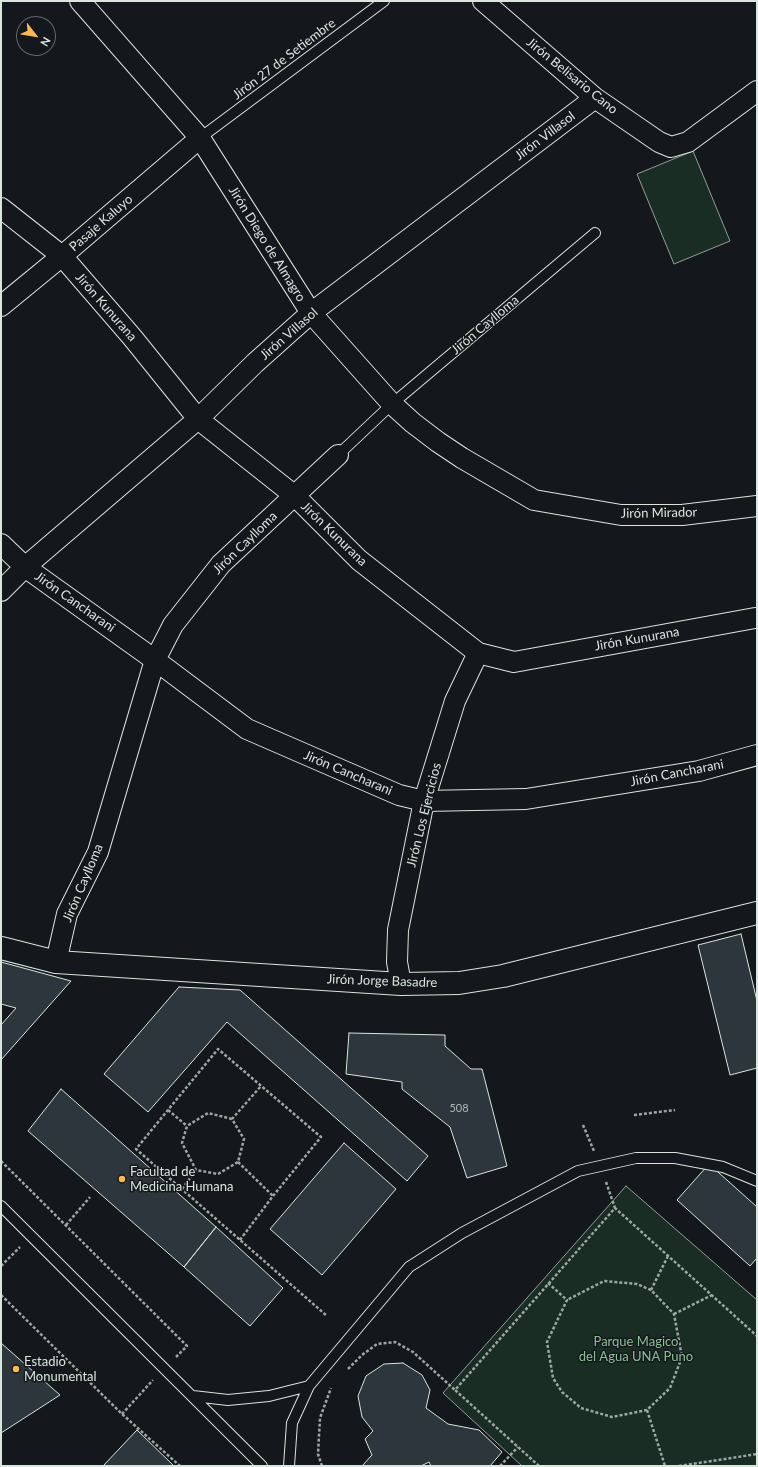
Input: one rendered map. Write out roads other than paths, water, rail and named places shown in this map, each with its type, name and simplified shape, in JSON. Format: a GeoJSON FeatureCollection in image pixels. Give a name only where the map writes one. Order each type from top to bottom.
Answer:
{"type":"FeatureCollection","features":[{"type":"Feature","properties":{"kind":"street","name":"Jirón Diego de Almagro"},"geometry":{"type":"LineString","coordinates":[[80,1],[200,138],[311,314],[392,404],[413,423],[462,458],[534,500],[562,505]]}},
{"type":"Feature","properties":{"kind":"street","name":"Jirón Belisario Cano"},"geometry":{"type":"LineString","coordinates":[[483,1],[595,98],[659,142],[671,147],[688,142],[757,91]]}},
{"type":"Feature","properties":{"kind":"street","name":"Jirón Villasol"},"geometry":{"type":"LineString","coordinates":[[1,591],[25,567],[198,419],[256,363],[311,314],[595,98]]}},
{"type":"Feature","properties":{"kind":"street","name":"Pasaje Kaluyo"},"geometry":{"type":"LineString","coordinates":[[1,306],[200,138]]}},
{"type":"Feature","properties":{"kind":"street","name":"Jirón Kunurana"},"geometry":{"type":"LineString","coordinates":[[1,208],[62,256],[132,336],[198,419],[295,496],[359,560],[478,652],[514,662],[755,618]]}},
{"type":"Feature","properties":{"kind":"street","name":"Jirón Caylloma"},"geometry":{"type":"LineString","coordinates":[[56,962],[68,914],[98,852],[155,660],[173,625],[221,564],[338,455]]}},
{"type":"Feature","properties":{"kind":"street","name":"Jirón Mirador"},"geometry":{"type":"LineString","coordinates":[[562,505],[621,515],[682,515],[757,506]]}},
{"type":"Feature","properties":{"kind":"street","name":"Jirón Cancharani"},"geometry":{"type":"LineString","coordinates":[[1,544],[25,567],[155,660],[247,729],[399,795],[424,801],[526,799],[699,771],[757,755]]}},
{"type":"Feature","properties":{"kind":"street","name":"Jirón Los Ejercicios"},"geometry":{"type":"LineString","coordinates":[[401,984],[397,962],[398,930],[424,801],[455,701],[478,652]]}},
{"type":"Feature","properties":{"kind":"street","name":"Jirón Jorge Basadre"},"geometry":{"type":"LineString","coordinates":[[1,948],[56,962],[401,984],[459,983],[503,976],[757,913]]}},
{"type":"Feature","properties":{"kind":"lane","name":"Jirón 27 de Setiembre"},"geometry":{"type":"LineString","coordinates":[[200,138],[384,1]]}},
{"type":"Feature","properties":{"kind":"lane","name":"Jirón Caylloma"},"geometry":{"type":"LineString","coordinates":[[338,455],[392,404],[595,232]]}},
{"type":"Feature","properties":{"kind":"lane"},"geometry":{"type":"LineString","coordinates":[[289,1466],[292,1423],[309,1386],[410,1267],[462,1233],[578,1172],[636,1158],[675,1158],[723,1167],[757,1181]]}},
{"type":"Feature","properties":{"kind":"lane"},"geometry":{"type":"LineString","coordinates":[[1,1206],[262,1466]]}},
{"type":"Feature","properties":{"kind":"lane"},"geometry":{"type":"LineString","coordinates":[[193,1396],[228,1400],[269,1396],[309,1386]]}},
{"type":"Feature","properties":{"kind":"place","name":"Facultad de Medicina Humana"},"geometry":{"type":"Point","coordinates":[122,1179]}},
{"type":"Feature","properties":{"kind":"place","name":"Estadio Monumental"},"geometry":{"type":"Point","coordinates":[16,1369]}},
{"type":"Feature","properties":{"kind":"park label","name":"Parque Magico del Agua UNA Puno"},"geometry":{"type":"Point","coordinates":[636,1350]}}]}
